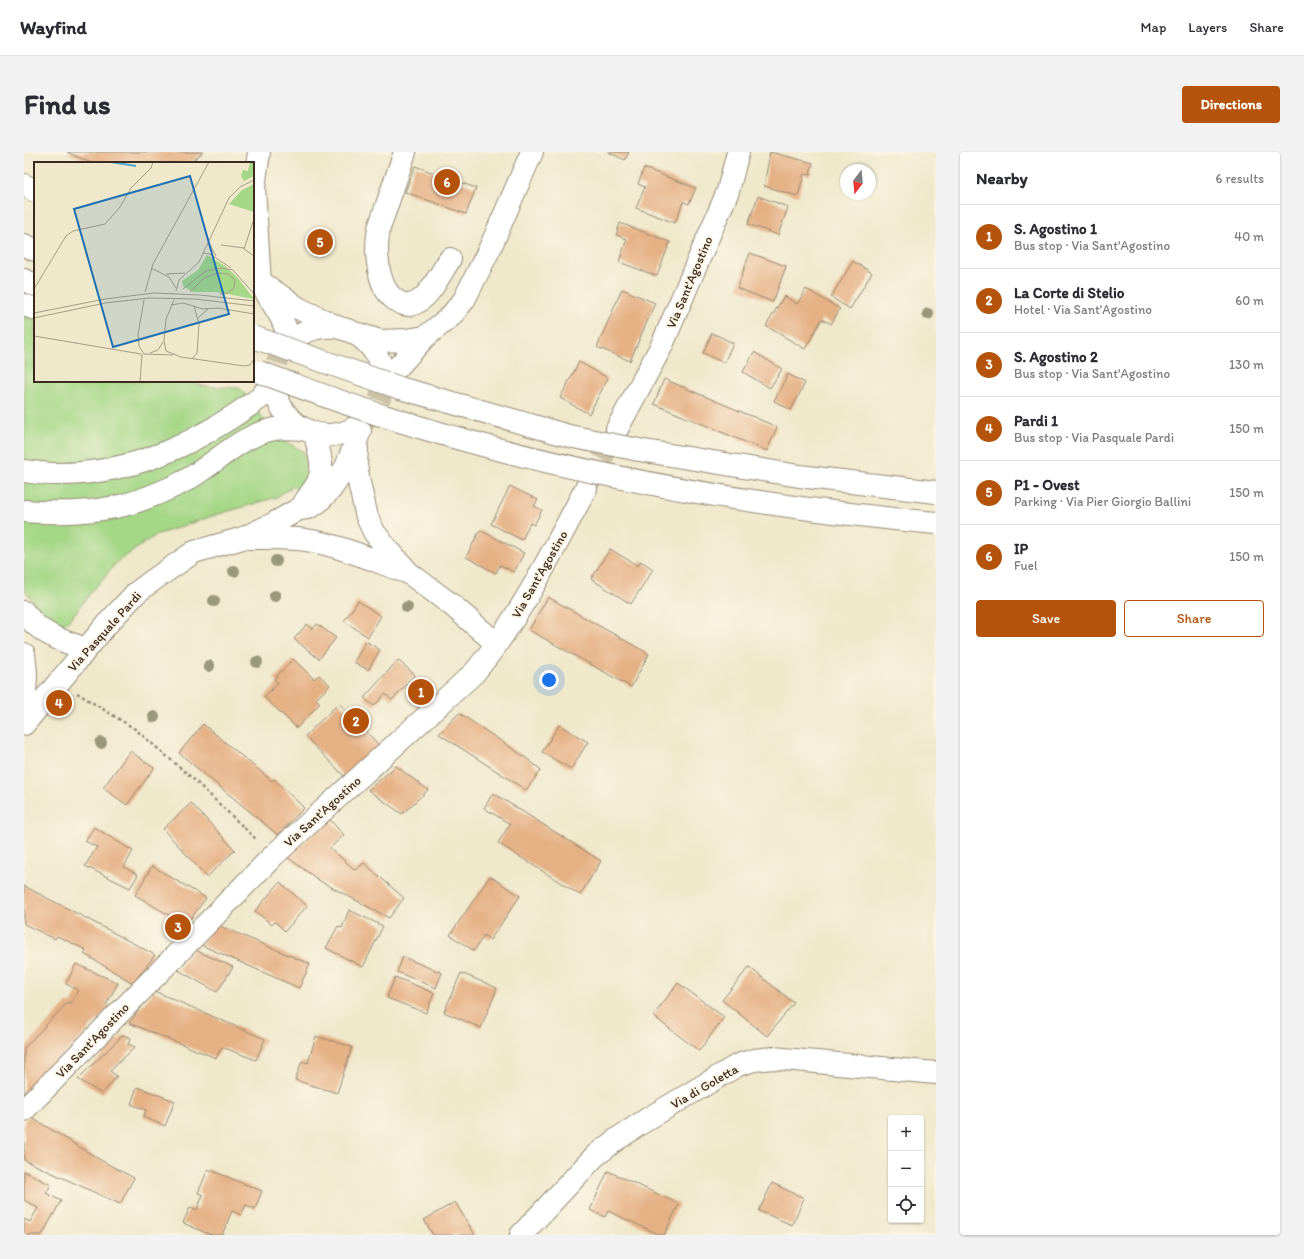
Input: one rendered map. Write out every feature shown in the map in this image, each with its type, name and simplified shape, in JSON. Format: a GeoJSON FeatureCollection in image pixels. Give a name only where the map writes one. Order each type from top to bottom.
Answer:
{"type":"FeatureCollection","features":[{"type":"Feature","properties":{"kind":"main road"},"geometry":{"type":"LineString","coordinates":[[259,152],[254,188],[257,279],[294,339],[311,329],[322,327],[347,330],[369,344],[389,366],[450,317],[468,293],[490,248],[532,152]]}},
{"type":"Feature","properties":{"kind":"main road"},"geometry":{"type":"LineString","coordinates":[[405,152],[379,228],[377,259],[384,284],[390,296],[395,300],[404,305],[413,305],[420,301],[428,292],[450,259]]}},
{"type":"Feature","properties":{"kind":"main road","name":"Via Sant'Agostino"},"geometry":{"type":"LineString","coordinates":[[617,429],[662,345],[728,192],[738,152]]}},
{"type":"Feature","properties":{"kind":"main road"},"geometry":{"type":"LineString","coordinates":[[24,186],[34,191]]}},
{"type":"Feature","properties":{"kind":"main road"},"geometry":{"type":"LineString","coordinates":[[24,245],[34,250]]}},
{"type":"Feature","properties":{"kind":"main road"},"geometry":{"type":"LineString","coordinates":[[257,279],[298,308],[347,330],[380,341],[406,340],[425,337]]}},
{"type":"Feature","properties":{"kind":"main road"},"geometry":{"type":"LineString","coordinates":[[24,280],[34,285]]}},
{"type":"Feature","properties":{"kind":"main road"},"geometry":{"type":"LineString","coordinates":[[24,305],[34,309]]}},
{"type":"Feature","properties":{"kind":"main road"},"geometry":{"type":"LineString","coordinates":[[254,337],[400,388],[569,436],[639,450],[799,476],[936,492]]}},
{"type":"Feature","properties":{"kind":"main road"},"geometry":{"type":"LineString","coordinates":[[255,370],[321,395],[386,417],[476,443],[554,462],[682,489],[737,498],[893,519],[936,523]]}},
{"type":"Feature","properties":{"kind":"main road"},"geometry":{"type":"LineString","coordinates":[[24,471],[53,474],[76,473],[127,466],[147,460],[211,431],[270,394],[290,420],[310,432]]}},
{"type":"Feature","properties":{"kind":"main road"},"geometry":{"type":"LineString","coordinates":[[24,511],[57,513],[104,510],[147,498],[194,476],[255,434],[277,428],[334,435],[351,431],[359,433]]}},
{"type":"Feature","properties":{"kind":"main road","name":"Via Pasquale Pardi"},"geometry":{"type":"LineString","coordinates":[[24,723],[108,623],[136,593],[194,552],[243,538],[274,524],[299,509],[318,483],[322,467],[310,432]]}},
{"type":"Feature","properties":{"kind":"main road","name":"Via Pasquale Pardi"},"geometry":{"type":"LineString","coordinates":[[299,509],[308,508],[317,503],[331,489],[346,467],[359,433]]}},
{"type":"Feature","properties":{"kind":"main road","name":"Via Pasquale Pardi"},"geometry":{"type":"LineString","coordinates":[[359,433],[356,465],[367,517],[374,532],[409,573],[453,606],[498,644]]}},
{"type":"Feature","properties":{"kind":"main road","name":"Via Sant'Agostino"},"geometry":{"type":"LineString","coordinates":[[24,1110],[273,856],[474,673],[498,644],[520,609],[586,488]]}},
{"type":"Feature","properties":{"kind":"main road","name":"Via Pasquale Pardi"},"geometry":{"type":"LineString","coordinates":[[243,538],[285,538],[310,541],[347,550],[409,573]]}},
{"type":"Feature","properties":{"kind":"main road"},"geometry":{"type":"LineString","coordinates":[[24,612],[36,626],[46,632],[60,640],[86,649]]}},
{"type":"Feature","properties":{"kind":"main road"},"geometry":{"type":"LineString","coordinates":[[24,654],[26,673],[24,723]]}},
{"type":"Feature","properties":{"kind":"main road","name":"Via di Goletta"},"geometry":{"type":"LineString","coordinates":[[520,1235],[600,1152],[649,1118],[738,1065],[754,1060],[773,1058],[936,1073]]}},
{"type":"Feature","properties":{"kind":"path"},"geometry":{"type":"LineString","coordinates":[[74,691],[135,729],[191,777],[273,856]]}},
{"type":"Feature","properties":{"kind":"green space"},"geometry":{"type":"Polygon","coordinates":[[[24,309],[34,315],[34,382],[192,382],[202,386],[240,388],[278,438],[303,451],[309,471],[308,483],[299,492],[293,486],[277,497],[212,516],[156,535],[117,562],[68,622],[61,624],[47,619],[24,589],[24,309]]]}},
{"type":"Feature","properties":{"kind":"building"},"geometry":{"type":"Polygon","coordinates":[[[67,152],[203,152],[191,162],[89,162],[67,152]]]}},
{"type":"Feature","properties":{"kind":"building"},"geometry":{"type":"Polygon","coordinates":[[[608,152],[629,152],[625,160],[608,152]]]}},
{"type":"Feature","properties":{"kind":"building"},"geometry":{"type":"Polygon","coordinates":[[[770,152],[813,163],[810,175],[804,174],[798,196],[764,186],[770,152]]]}},
{"type":"Feature","properties":{"kind":"building"},"geometry":{"type":"Polygon","coordinates":[[[415,166],[476,188],[466,214],[405,192],[415,166]]]}},
{"type":"Feature","properties":{"kind":"building"},"geometry":{"type":"Polygon","coordinates":[[[644,168],[696,188],[689,204],[683,202],[675,223],[636,208],[645,187],[638,184],[644,168]]]}},
{"type":"Feature","properties":{"kind":"building"},"geometry":{"type":"Polygon","coordinates":[[[758,196],[788,207],[778,235],[748,224],[758,196]]]}},
{"type":"Feature","properties":{"kind":"building"},"geometry":{"type":"Polygon","coordinates":[[[620,223],[670,242],[657,276],[619,262],[627,239],[616,235],[620,223]]]}},
{"type":"Feature","properties":{"kind":"building"},"geometry":{"type":"Polygon","coordinates":[[[750,253],[786,266],[773,302],[737,288],[750,253]]]}},
{"type":"Feature","properties":{"kind":"building"},"geometry":{"type":"Polygon","coordinates":[[[853,261],[872,273],[850,309],[831,297],[853,261]]]}},
{"type":"Feature","properties":{"kind":"building"},"geometry":{"type":"Polygon","coordinates":[[[622,289],[655,303],[630,361],[597,347],[622,289]]]}},
{"type":"Feature","properties":{"kind":"building"},"geometry":{"type":"Polygon","coordinates":[[[806,289],[840,309],[831,324],[822,319],[805,349],[766,326],[784,296],[797,304],[806,289]]]}},
{"type":"Feature","properties":{"kind":"building"},"geometry":{"type":"Polygon","coordinates":[[[712,333],[733,343],[724,363],[703,353],[712,333]]]}},
{"type":"Feature","properties":{"kind":"building"},"geometry":{"type":"Polygon","coordinates":[[[754,352],[782,369],[770,388],[743,372],[754,352]]]}},
{"type":"Feature","properties":{"kind":"building"},"geometry":{"type":"Polygon","coordinates":[[[579,362],[608,378],[589,414],[560,398],[579,362]]]}},
{"type":"Feature","properties":{"kind":"building"},"geometry":{"type":"Polygon","coordinates":[[[788,374],[805,383],[791,410],[774,401],[788,374]]]}},
{"type":"Feature","properties":{"kind":"building"},"geometry":{"type":"Polygon","coordinates":[[[664,379],[777,427],[767,451],[654,404],[664,379]]]}},
{"type":"Feature","properties":{"kind":"building"},"geometry":{"type":"Polygon","coordinates":[[[510,486],[538,500],[534,506],[542,510],[534,525],[530,523],[522,540],[491,524],[510,486]]]}},
{"type":"Feature","properties":{"kind":"building"},"geometry":{"type":"Polygon","coordinates":[[[480,530],[524,553],[514,572],[500,565],[496,573],[466,557],[480,530]]]}},
{"type":"Feature","properties":{"kind":"building"},"geometry":{"type":"Polygon","coordinates":[[[610,549],[638,566],[641,561],[653,569],[631,604],[591,579],[610,549]]]}},
{"type":"Feature","properties":{"kind":"building"},"geometry":{"type":"Polygon","coordinates":[[[548,597],[649,654],[631,687],[529,630],[548,597]]]}},
{"type":"Feature","properties":{"kind":"building"},"geometry":{"type":"Polygon","coordinates":[[[358,601],[381,616],[368,637],[344,621],[358,601]]]}},
{"type":"Feature","properties":{"kind":"building"},"geometry":{"type":"Polygon","coordinates":[[[307,624],[313,629],[317,624],[336,638],[319,659],[294,639],[307,624]]]}},
{"type":"Feature","properties":{"kind":"building"},"geometry":{"type":"Polygon","coordinates":[[[366,641],[380,650],[368,670],[354,662],[366,641]]]}},
{"type":"Feature","properties":{"kind":"building"},"geometry":{"type":"Polygon","coordinates":[[[293,659],[314,679],[319,675],[330,685],[316,699],[320,703],[297,728],[264,697],[278,683],[274,679],[293,659]]]}},
{"type":"Feature","properties":{"kind":"building"},"geometry":{"type":"Polygon","coordinates":[[[398,660],[415,675],[392,700],[385,694],[374,706],[364,698],[398,660]]]}},
{"type":"Feature","properties":{"kind":"building"},"geometry":{"type":"Polygon","coordinates":[[[339,703],[379,745],[345,777],[305,736],[339,703]]]}},
{"type":"Feature","properties":{"kind":"building"},"geometry":{"type":"Polygon","coordinates":[[[459,713],[525,757],[541,770],[526,790],[439,734],[459,713]]]}},
{"type":"Feature","properties":{"kind":"building"},"geometry":{"type":"Polygon","coordinates":[[[203,724],[272,781],[274,779],[304,808],[278,835],[179,753],[203,724]]]}},
{"type":"Feature","properties":{"kind":"building"},"geometry":{"type":"Polygon","coordinates":[[[559,725],[588,742],[571,769],[542,752],[559,725]]]}},
{"type":"Feature","properties":{"kind":"building"},"geometry":{"type":"Polygon","coordinates":[[[130,751],[154,768],[127,805],[103,788],[130,751]]]}},
{"type":"Feature","properties":{"kind":"building"},"geometry":{"type":"Polygon","coordinates":[[[396,766],[428,790],[402,814],[368,790],[396,766]]]}},
{"type":"Feature","properties":{"kind":"building"},"geometry":{"type":"Polygon","coordinates":[[[493,793],[601,861],[580,895],[498,843],[510,824],[484,808],[493,793]]]}},
{"type":"Feature","properties":{"kind":"building"},"geometry":{"type":"Polygon","coordinates":[[[191,803],[235,850],[207,877],[163,829],[191,803]]]}},
{"type":"Feature","properties":{"kind":"building"},"geometry":{"type":"Polygon","coordinates":[[[330,820],[344,835],[330,848],[355,870],[364,863],[404,898],[389,918],[320,881],[287,857],[330,820]]]}},
{"type":"Feature","properties":{"kind":"building"},"geometry":{"type":"Polygon","coordinates":[[[94,827],[133,851],[124,867],[138,875],[130,888],[85,866],[97,847],[85,841],[94,827]]]}},
{"type":"Feature","properties":{"kind":"building"},"geometry":{"type":"Polygon","coordinates":[[[152,866],[206,898],[186,925],[135,895],[152,866]]]}},
{"type":"Feature","properties":{"kind":"building"},"geometry":{"type":"Polygon","coordinates":[[[490,876],[520,896],[490,940],[484,935],[474,951],[450,935],[490,876]]]}},
{"type":"Feature","properties":{"kind":"building"},"geometry":{"type":"Polygon","coordinates":[[[280,882],[307,906],[285,931],[275,922],[272,925],[255,911],[280,882]]]}},
{"type":"Feature","properties":{"kind":"building"},"geometry":{"type":"Polygon","coordinates":[[[24,886],[155,955],[133,983],[84,954],[86,950],[57,936],[55,939],[24,924],[24,886]]]}},
{"type":"Feature","properties":{"kind":"building"},"geometry":{"type":"Polygon","coordinates":[[[349,910],[383,926],[363,967],[326,948],[338,926],[342,928],[349,910]]]}},
{"type":"Feature","properties":{"kind":"building"},"geometry":{"type":"Polygon","coordinates":[[[215,924],[310,964],[299,988],[201,945],[215,924]]]}},
{"type":"Feature","properties":{"kind":"building"},"geometry":{"type":"Polygon","coordinates":[[[193,949],[233,967],[217,992],[178,970],[193,949]]]}},
{"type":"Feature","properties":{"kind":"building"},"geometry":{"type":"Polygon","coordinates":[[[403,957],[442,973],[436,988],[397,972],[403,957]]]}},
{"type":"Feature","properties":{"kind":"building"},"geometry":{"type":"Polygon","coordinates":[[[76,964],[118,983],[106,1005],[110,1007],[25,1095],[24,1048],[68,1002],[71,1004],[78,990],[66,984],[76,964]]]}},
{"type":"Feature","properties":{"kind":"building"},"geometry":{"type":"Polygon","coordinates":[[[749,967],[794,1003],[767,1036],[722,1000],[749,967]]]}},
{"type":"Feature","properties":{"kind":"building"},"geometry":{"type":"Polygon","coordinates":[[[461,973],[497,988],[481,1028],[444,1012],[461,973]]]}},
{"type":"Feature","properties":{"kind":"building"},"geometry":{"type":"Polygon","coordinates":[[[395,977],[434,993],[426,1013],[387,998],[395,977]]]}},
{"type":"Feature","properties":{"kind":"building"},"geometry":{"type":"Polygon","coordinates":[[[678,983],[724,1017],[699,1051],[653,1016],[678,983]]]}},
{"type":"Feature","properties":{"kind":"building"},"geometry":{"type":"Polygon","coordinates":[[[154,991],[265,1039],[256,1060],[222,1047],[216,1058],[129,1023],[154,991]]]}},
{"type":"Feature","properties":{"kind":"building"},"geometry":{"type":"Polygon","coordinates":[[[123,1035],[131,1038],[128,1044],[135,1047],[110,1071],[117,1076],[102,1094],[78,1079],[123,1035]]]}},
{"type":"Feature","properties":{"kind":"building"},"geometry":{"type":"Polygon","coordinates":[[[316,1036],[352,1047],[337,1093],[295,1080],[302,1061],[308,1063],[316,1036]]]}},
{"type":"Feature","properties":{"kind":"building"},"geometry":{"type":"Polygon","coordinates":[[[137,1087],[175,1101],[165,1126],[143,1117],[146,1110],[131,1104],[137,1087]]]}},
{"type":"Feature","properties":{"kind":"building"},"geometry":{"type":"Polygon","coordinates":[[[29,1116],[102,1161],[134,1178],[120,1204],[24,1160],[24,1121],[29,1116]]]}},
{"type":"Feature","properties":{"kind":"building"},"geometry":{"type":"Polygon","coordinates":[[[208,1169],[262,1191],[255,1209],[246,1205],[241,1215],[232,1211],[222,1235],[211,1235],[183,1223],[190,1207],[197,1210],[203,1195],[198,1193],[208,1169]]]}},
{"type":"Feature","properties":{"kind":"building"},"geometry":{"type":"Polygon","coordinates":[[[24,1171],[51,1185],[46,1193],[61,1201],[42,1235],[24,1235],[24,1219],[30,1222],[38,1208],[24,1200],[24,1171]]]}},
{"type":"Feature","properties":{"kind":"building"},"geometry":{"type":"Polygon","coordinates":[[[608,1171],[679,1204],[664,1235],[660,1235],[608,1211],[605,1217],[590,1210],[608,1171]]]}},
{"type":"Feature","properties":{"kind":"building"},"geometry":{"type":"Polygon","coordinates":[[[772,1183],[804,1198],[792,1225],[759,1211],[772,1183]]]}},
{"type":"Feature","properties":{"kind":"building"},"geometry":{"type":"Polygon","coordinates":[[[455,1202],[475,1235],[433,1235],[424,1220],[455,1202]]]}},
{"type":"Feature","properties":{"kind":"tunnel"},"geometry":{"type":"LineString","coordinates":[[276,396],[275,370],[277,363],[284,350],[296,337]]}},
{"type":"Feature","properties":{"kind":"tunnel"},"geometry":{"type":"LineString","coordinates":[[359,426],[372,414],[380,399],[383,383],[381,365]]}},
{"type":"Feature","properties":{"kind":"tunnel"},"geometry":{"type":"LineString","coordinates":[[586,488],[617,429]]}},
{"type":"Feature","properties":{"kind":"place","name":"IP"},"geometry":{"type":"Point","coordinates":[447,182]}},
{"type":"Feature","properties":{"kind":"place","name":"P1 - Ovest"},"geometry":{"type":"Point","coordinates":[320,242]}},
{"type":"Feature","properties":{"kind":"place","name":"S. Agostino 1"},"geometry":{"type":"Point","coordinates":[421,692]}},
{"type":"Feature","properties":{"kind":"place","name":"Pardi 1"},"geometry":{"type":"Point","coordinates":[59,703]}},
{"type":"Feature","properties":{"kind":"place","name":"La Corte di Stelio"},"geometry":{"type":"Point","coordinates":[356,721]}},
{"type":"Feature","properties":{"kind":"place","name":"S. Agostino 2"},"geometry":{"type":"Point","coordinates":[178,927]}}]}
